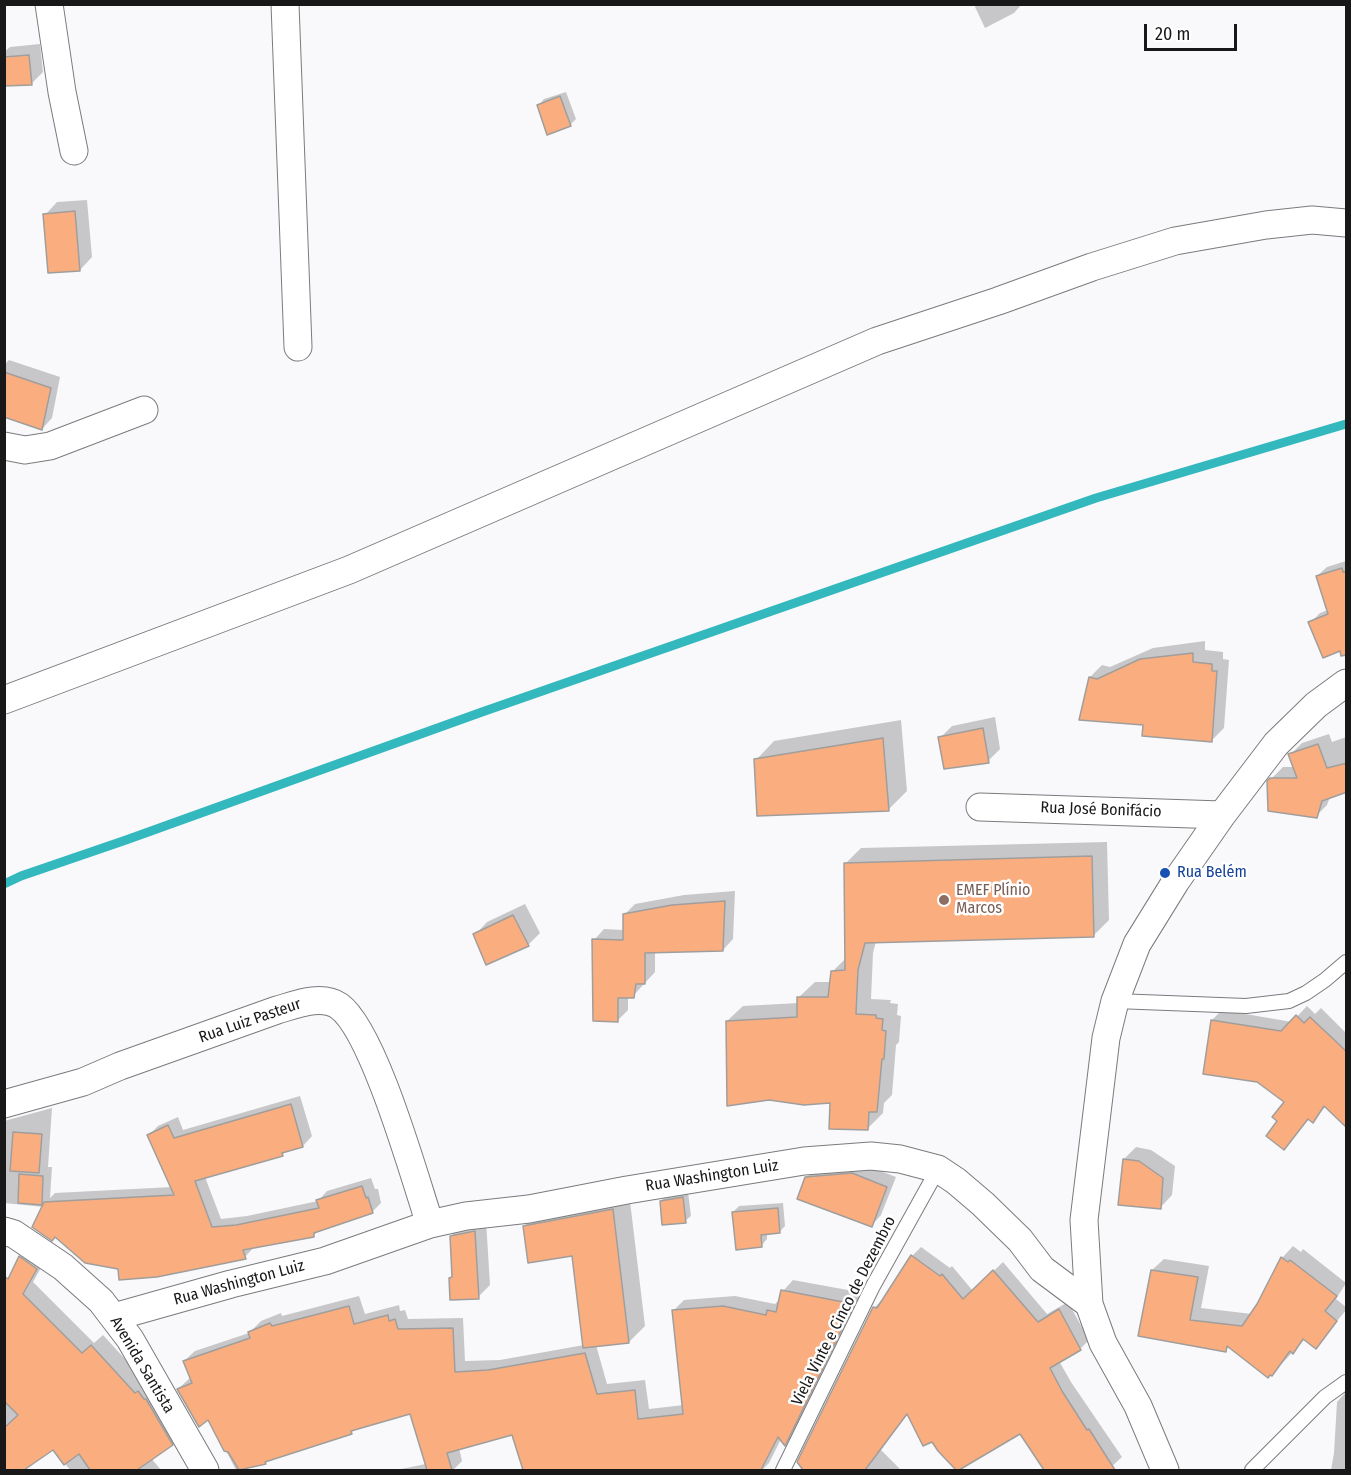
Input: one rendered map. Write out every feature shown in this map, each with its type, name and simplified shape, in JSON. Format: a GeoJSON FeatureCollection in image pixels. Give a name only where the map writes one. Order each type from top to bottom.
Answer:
{"type":"FeatureCollection","features":[{"type":"Feature","properties":{"kind":"street"},"geometry":{"type":"LineString","coordinates":[[50,4],[62,92],[74,151]]}},
{"type":"Feature","properties":{"kind":"street"},"geometry":{"type":"LineString","coordinates":[[285,4],[298,347]]}},
{"type":"Feature","properties":{"kind":"street"},"geometry":{"type":"LineString","coordinates":[[4,700],[349,570],[877,341],[1175,241],[1312,220],[1347,223]]}},
{"type":"Feature","properties":{"kind":"street"},"geometry":{"type":"LineString","coordinates":[[4,446],[25,450],[50,446],[144,410]]}},
{"type":"Feature","properties":{"kind":"street"},"geometry":{"type":"LineString","coordinates":[[1165,1470],[1138,1406],[1103,1343],[1089,1304],[1084,1220],[1104,1049],[1115,1001],[1137,944],[1221,815],[1276,744],[1316,705],[1347,683]]}},
{"type":"Feature","properties":{"kind":"street","name":"Rua José Bonifácio"},"geometry":{"type":"LineString","coordinates":[[980,807],[1221,815]]}},
{"type":"Feature","properties":{"kind":"street","name":"Rua Luiz Pasteur"},"geometry":{"type":"LineString","coordinates":[[4,1104],[83,1082],[120,1066],[277,1010],[303,1002],[324,1000],[338,1006],[350,1018],[368,1046],[430,1224]]}},
{"type":"Feature","properties":{"kind":"street","name":"Rua Washington Luiz"},"geometry":{"type":"LineString","coordinates":[[114,1317],[231,1284],[325,1261],[430,1224],[466,1216],[529,1209],[627,1190],[804,1161],[871,1156],[900,1159],[938,1169],[957,1181],[1020,1240],[1042,1269],[1089,1304]]}},
{"type":"Feature","properties":{"kind":"street","name":"Avenida Santista"},"geometry":{"type":"LineString","coordinates":[[4,1231],[14,1234],[63,1267],[101,1301],[130,1339],[205,1470]]}},
{"type":"Feature","properties":{"kind":"lane"},"geometry":{"type":"LineString","coordinates":[[1115,1001],[1246,1005],[1289,1001],[1306,993],[1347,962]]}},
{"type":"Feature","properties":{"kind":"lane","name":"Viela Vinte e Cinco de Dezembro"},"geometry":{"type":"LineString","coordinates":[[783,1470],[873,1286],[938,1169]]}},
{"type":"Feature","properties":{"kind":"lane"},"geometry":{"type":"LineString","coordinates":[[1252,1470],[1325,1397],[1347,1382]]}},
{"type":"Feature","properties":{"kind":"building"},"geometry":{"type":"Polygon","coordinates":[[[29,55],[32,85],[4,86],[4,57],[29,55]]]}},
{"type":"Feature","properties":{"kind":"building"},"geometry":{"type":"Polygon","coordinates":[[[560,96],[571,126],[547,135],[537,105],[560,96]]]}},
{"type":"Feature","properties":{"kind":"building"},"geometry":{"type":"Polygon","coordinates":[[[75,211],[80,271],[48,273],[43,214],[75,211]]]}},
{"type":"Feature","properties":{"kind":"building"},"geometry":{"type":"Polygon","coordinates":[[[4,372],[51,388],[42,430],[4,417],[4,372]]]}},
{"type":"Feature","properties":{"kind":"building"},"geometry":{"type":"Polygon","coordinates":[[[1342,568],[1343,572],[1347,571],[1347,655],[1341,656],[1340,651],[1323,658],[1308,622],[1328,614],[1316,576],[1342,568]]]}},
{"type":"Feature","properties":{"kind":"building"},"geometry":{"type":"Polygon","coordinates":[[[1193,653],[1193,662],[1212,664],[1212,671],[1217,671],[1212,742],[1142,736],[1143,725],[1079,720],[1089,677],[1097,679],[1140,659],[1193,653]]]}},
{"type":"Feature","properties":{"kind":"building"},"geometry":{"type":"Polygon","coordinates":[[[983,728],[989,763],[944,769],[938,737],[983,728]]]}},
{"type":"Feature","properties":{"kind":"building"},"geometry":{"type":"Polygon","coordinates":[[[883,738],[889,811],[757,816],[754,759],[883,738]]]}},
{"type":"Feature","properties":{"kind":"building"},"geometry":{"type":"Polygon","coordinates":[[[1318,744],[1327,768],[1347,763],[1347,792],[1322,801],[1317,818],[1268,811],[1267,781],[1270,778],[1297,778],[1288,754],[1318,744]]]}},
{"type":"Feature","properties":{"kind":"building"},"geometry":{"type":"Polygon","coordinates":[[[1092,856],[1094,937],[865,943],[858,970],[856,1014],[876,1015],[876,1018],[883,1019],[882,1030],[886,1031],[877,1112],[869,1112],[868,1130],[829,1129],[830,1103],[804,1105],[769,1100],[727,1106],[726,1021],[797,1017],[797,997],[828,997],[831,971],[845,970],[844,863],[1092,856]]]}},
{"type":"Feature","properties":{"kind":"building"},"geometry":{"type":"Polygon","coordinates":[[[725,901],[723,951],[645,953],[645,984],[636,984],[634,998],[618,998],[618,1022],[593,1021],[592,939],[623,940],[623,914],[672,905],[725,901]]]}},
{"type":"Feature","properties":{"kind":"building"},"geometry":{"type":"Polygon","coordinates":[[[513,915],[529,946],[486,965],[473,934],[513,915]]]}},
{"type":"Feature","properties":{"kind":"building"},"geometry":{"type":"Polygon","coordinates":[[[1296,1015],[1304,1023],[1310,1017],[1347,1052],[1347,1128],[1324,1106],[1313,1123],[1308,1119],[1284,1150],[1266,1136],[1277,1121],[1272,1117],[1284,1102],[1257,1082],[1203,1074],[1211,1020],[1281,1031],[1296,1015]]]}},
{"type":"Feature","properties":{"kind":"building"},"geometry":{"type":"Polygon","coordinates":[[[291,1104],[303,1147],[282,1153],[283,1156],[195,1181],[212,1227],[236,1225],[319,1208],[316,1200],[362,1186],[373,1213],[314,1233],[314,1237],[243,1250],[246,1259],[157,1277],[119,1280],[118,1269],[85,1263],[55,1237],[52,1241],[32,1227],[44,1202],[174,1195],[147,1135],[168,1125],[174,1138],[291,1104]]]}},
{"type":"Feature","properties":{"kind":"building"},"geometry":{"type":"Polygon","coordinates":[[[13,1132],[42,1134],[39,1173],[10,1171],[13,1132]]]}},
{"type":"Feature","properties":{"kind":"building"},"geometry":{"type":"Polygon","coordinates":[[[1123,1159],[1139,1161],[1163,1178],[1161,1209],[1118,1205],[1123,1159]]]}},
{"type":"Feature","properties":{"kind":"building"},"geometry":{"type":"Polygon","coordinates":[[[852,1173],[887,1187],[872,1227],[797,1199],[805,1177],[852,1173]]]}},
{"type":"Feature","properties":{"kind":"building"},"geometry":{"type":"Polygon","coordinates":[[[19,1174],[43,1176],[42,1205],[18,1203],[19,1174]]]}},
{"type":"Feature","properties":{"kind":"building"},"geometry":{"type":"Polygon","coordinates":[[[683,1197],[686,1223],[662,1225],[660,1201],[683,1197]]]}},
{"type":"Feature","properties":{"kind":"building"},"geometry":{"type":"Polygon","coordinates":[[[778,1208],[780,1233],[761,1235],[762,1247],[736,1250],[732,1212],[778,1208]]]}},
{"type":"Feature","properties":{"kind":"building"},"geometry":{"type":"Polygon","coordinates":[[[613,1209],[629,1343],[583,1348],[572,1256],[528,1263],[523,1226],[613,1209]]]}},
{"type":"Feature","properties":{"kind":"building"},"geometry":{"type":"Polygon","coordinates":[[[475,1231],[479,1299],[450,1300],[449,1278],[452,1277],[450,1236],[475,1231]]]}},
{"type":"Feature","properties":{"kind":"building"},"geometry":{"type":"Polygon","coordinates":[[[911,1255],[940,1276],[942,1274],[963,1299],[993,1270],[1038,1322],[1059,1309],[1081,1350],[1050,1368],[1062,1391],[1115,1470],[1044,1470],[1020,1434],[956,1470],[932,1442],[923,1446],[907,1414],[865,1470],[803,1470],[797,1462],[873,1307],[877,1308],[911,1255]]]}},
{"type":"Feature","properties":{"kind":"building"},"geometry":{"type":"Polygon","coordinates":[[[19,1256],[37,1269],[23,1294],[82,1353],[91,1345],[135,1393],[138,1391],[146,1399],[173,1445],[137,1470],[90,1470],[79,1454],[64,1465],[53,1450],[24,1470],[4,1470],[4,1428],[18,1415],[4,1401],[4,1276],[8,1279],[19,1256]]]}},
{"type":"Feature","properties":{"kind":"building"},"geometry":{"type":"Polygon","coordinates":[[[1281,1257],[1288,1262],[1290,1260],[1337,1296],[1325,1311],[1337,1321],[1316,1349],[1303,1339],[1293,1354],[1290,1351],[1272,1376],[1268,1378],[1227,1346],[1226,1352],[1138,1336],[1151,1270],[1198,1277],[1190,1320],[1242,1326],[1257,1304],[1281,1257]]]}},
{"type":"Feature","properties":{"kind":"building"},"geometry":{"type":"Polygon","coordinates":[[[781,1290],[854,1304],[785,1446],[778,1437],[761,1470],[523,1470],[512,1435],[447,1453],[452,1470],[427,1470],[410,1414],[351,1431],[352,1434],[265,1462],[266,1464],[239,1470],[228,1452],[224,1451],[208,1420],[199,1427],[177,1389],[192,1383],[183,1361],[250,1338],[248,1332],[270,1323],[272,1326],[349,1306],[354,1324],[388,1315],[389,1321],[395,1319],[398,1329],[453,1328],[455,1372],[488,1370],[585,1353],[597,1394],[635,1390],[638,1419],[683,1414],[672,1310],[723,1306],[766,1315],[767,1310],[776,1312],[781,1290]]]}},
{"type":"Feature","properties":{"kind":"waterway"},"geometry":{"type":"LineString","coordinates":[[4,884],[482,712],[1096,498],[1346,424]]}},
{"type":"Feature","properties":{"kind":"place","name":"Rua Belém"},"geometry":{"type":"Point","coordinates":[1165,873]}},
{"type":"Feature","properties":{"kind":"place","name":"EMEF Plínio Marcos"},"geometry":{"type":"Point","coordinates":[944,900]}}]}
